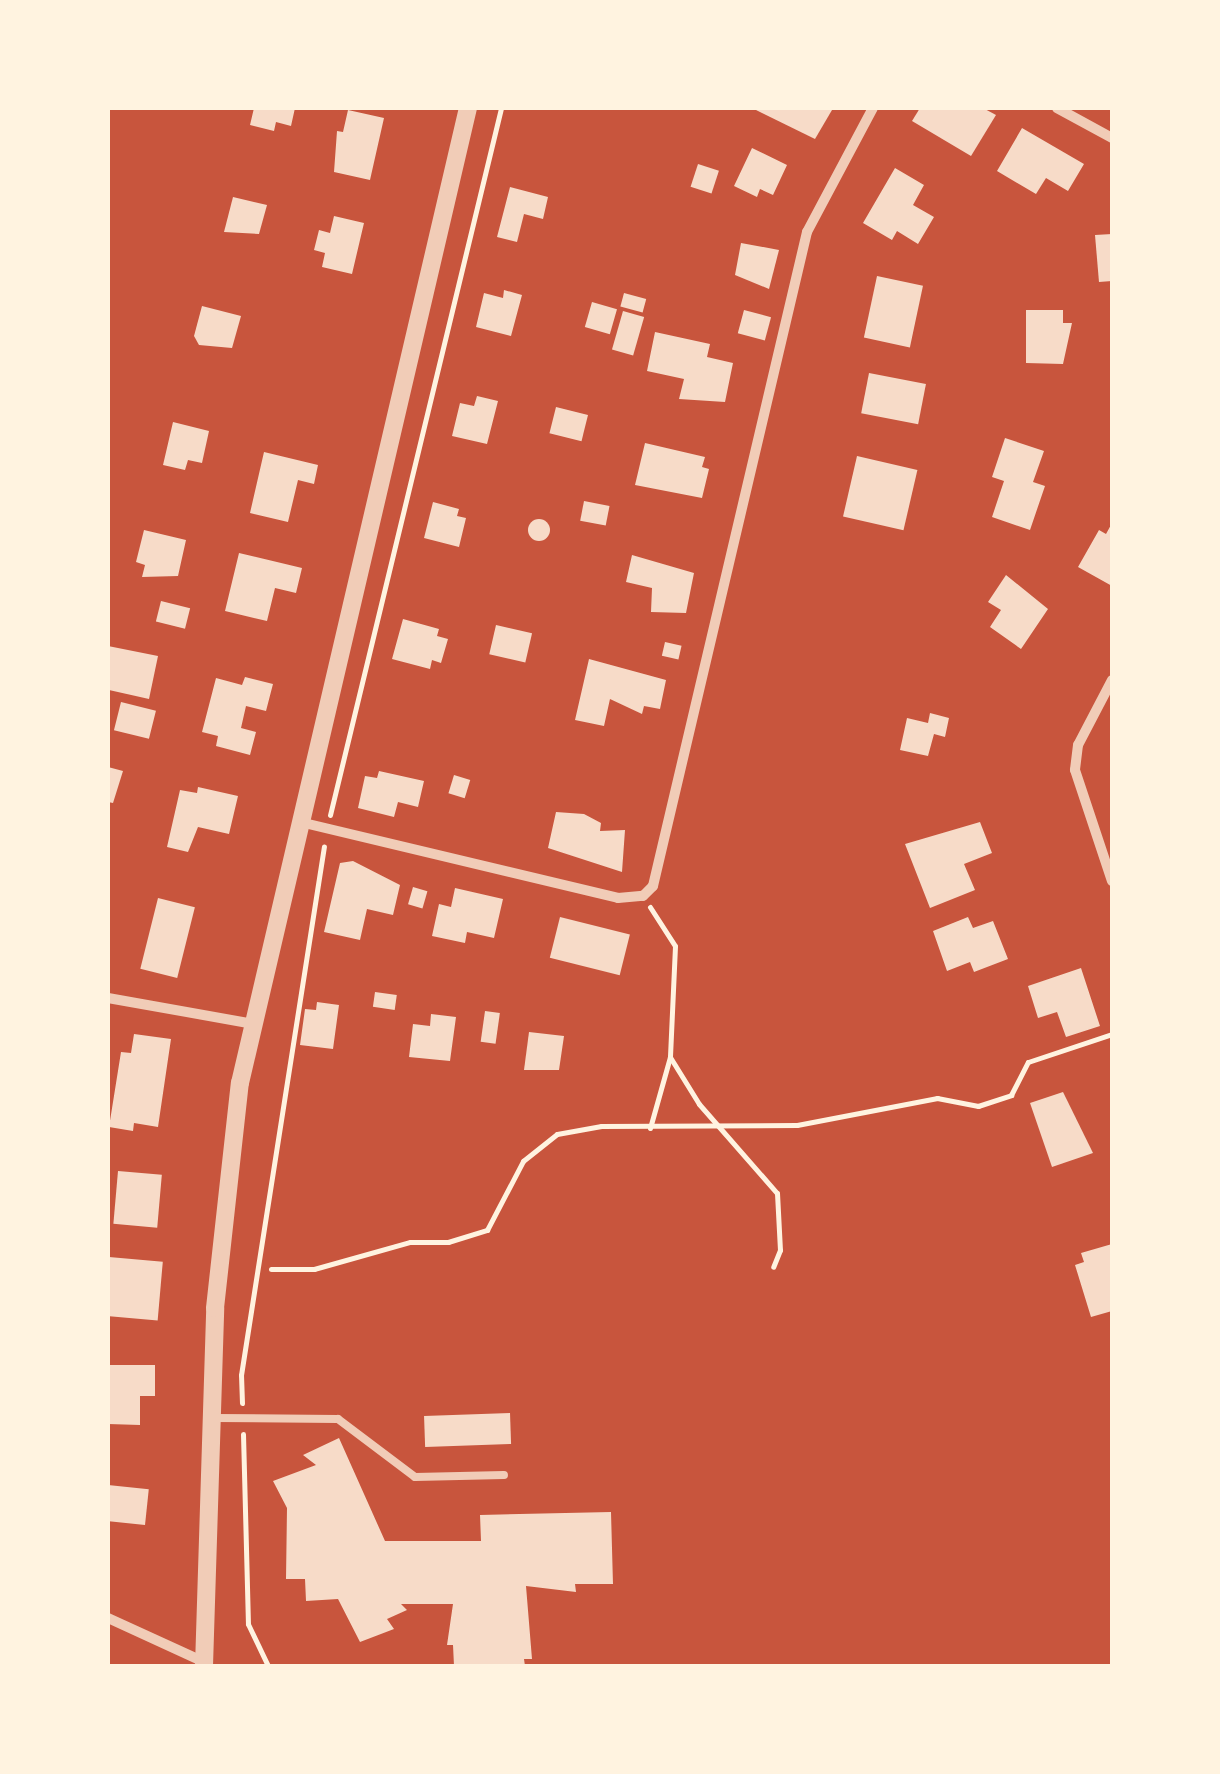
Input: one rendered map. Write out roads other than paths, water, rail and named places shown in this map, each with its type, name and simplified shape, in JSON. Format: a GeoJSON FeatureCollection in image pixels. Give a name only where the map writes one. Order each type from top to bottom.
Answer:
{"type":"FeatureCollection","features":[{"type":"Feature","properties":{"kind":"street"},"geometry":{"type":"LineString","coordinates":[[108,1618],[204,1664],[215,1308],[240,1083],[296,821],[468,108]]}},
{"type":"Feature","properties":{"kind":"street"},"geometry":{"type":"LineString","coordinates":[[296,821],[618,898],[643,896],[659,876],[807,232],[873,108]]}},
{"type":"Feature","properties":{"kind":"street"},"geometry":{"type":"LineString","coordinates":[[1057,108],[1112,138]]}},
{"type":"Feature","properties":{"kind":"street"},"geometry":{"type":"LineString","coordinates":[[1112,680],[1078,744],[1076,770],[1112,881]]}},
{"type":"Feature","properties":{"kind":"street"},"geometry":{"type":"LineString","coordinates":[[108,998],[254,1024]]}},
{"type":"Feature","properties":{"kind":"lane"},"geometry":{"type":"LineString","coordinates":[[210,1418],[338,1419],[415,1477],[504,1475]]}}]}
